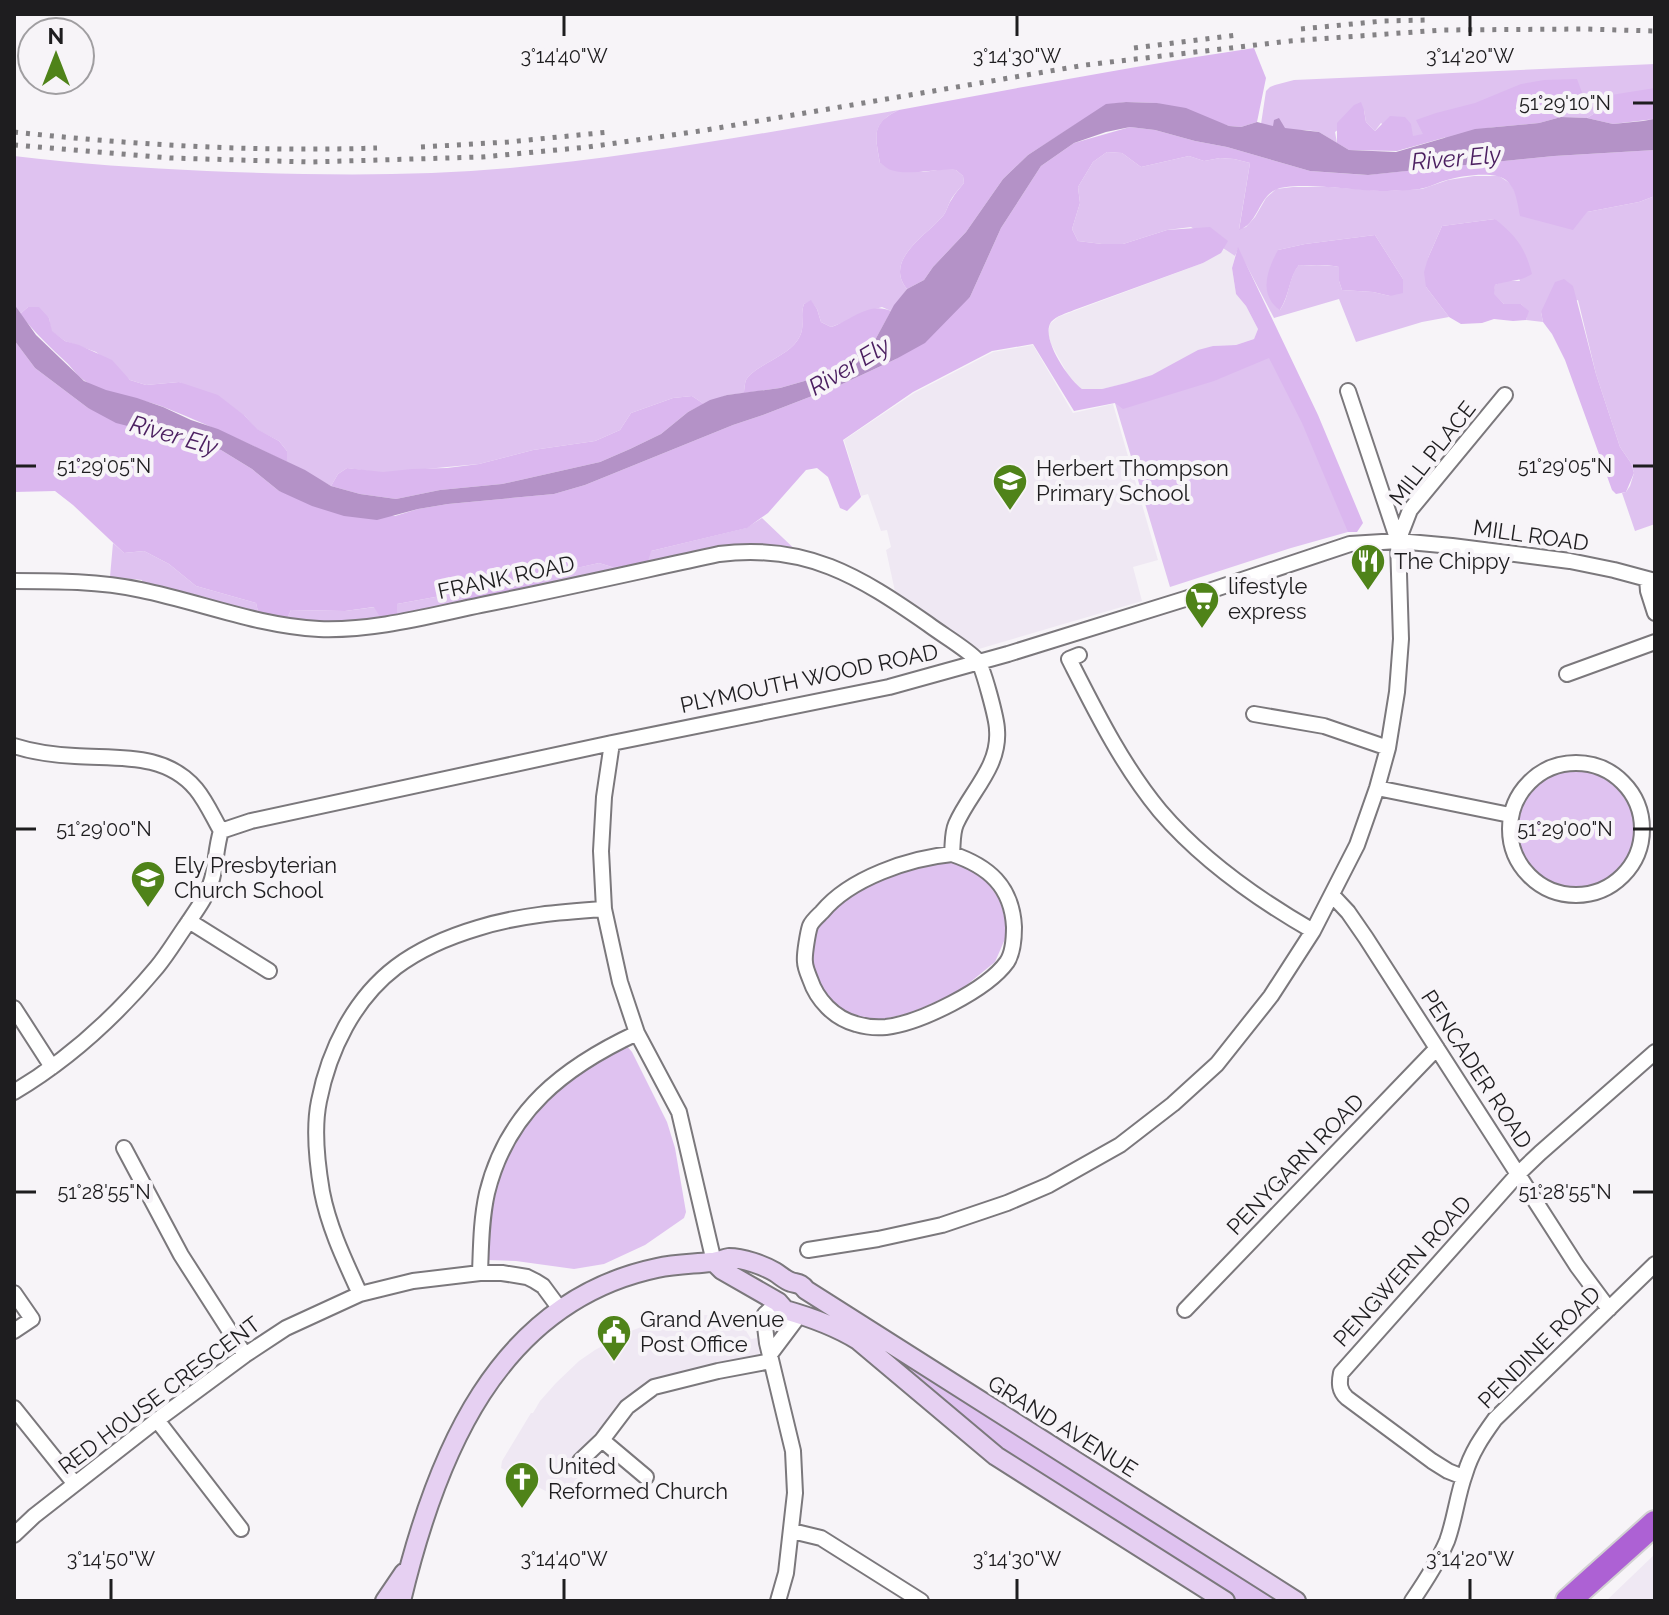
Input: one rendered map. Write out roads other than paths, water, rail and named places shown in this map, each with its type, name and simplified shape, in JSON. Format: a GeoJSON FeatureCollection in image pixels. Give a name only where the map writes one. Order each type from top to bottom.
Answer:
{"type":"FeatureCollection","features":[{"type":"Feature","properties":{"kind":"highway"},"geometry":{"type":"LineString","coordinates":[[1568,1601],[1655,1523]]}},
{"type":"Feature","properties":{"kind":"street"},"geometry":{"type":"LineString","coordinates":[[808,1250],[942,1225],[1049,1185],[1120,1145],[1173,1104],[1217,1064],[1271,996],[1313,931],[1357,845],[1377,788],[1388,748],[1401,639],[1398,541],[1348,391]]}},
{"type":"Feature","properties":{"kind":"street","name":"MILL PLACE"},"geometry":{"type":"LineString","coordinates":[[1398,541],[1410,510],[1505,395]]}},
{"type":"Feature","properties":{"kind":"street","name":"MILL ROAD"},"geometry":{"type":"LineString","coordinates":[[1398,541],[1570,561],[1651,580]]}},
{"type":"Feature","properties":{"kind":"street","name":"PLYMOUTH WOOD ROAD"},"geometry":{"type":"LineString","coordinates":[[221,831],[251,821],[612,743],[889,687],[1185,599],[1332,549],[1350,544],[1398,541]]}},
{"type":"Feature","properties":{"kind":"street","name":"FRANK ROAD"},"geometry":{"type":"LineString","coordinates":[[14,581],[115,585],[284,625],[340,629],[442,614],[719,554],[770,552],[803,557],[840,570],[900,605],[980,662]]}},
{"type":"Feature","properties":{"kind":"street"},"geometry":{"type":"LineString","coordinates":[[1651,580],[1648,591],[1655,613]]}},
{"type":"Feature","properties":{"kind":"street"},"geometry":{"type":"LineString","coordinates":[[1567,674],[1655,642]]}},
{"type":"Feature","properties":{"kind":"street"},"geometry":{"type":"LineString","coordinates":[[1079,655],[1069,659],[1100,721],[1161,812],[1233,878],[1268,905],[1313,931]]}},
{"type":"Feature","properties":{"kind":"street"},"geometry":{"type":"LineString","coordinates":[[952,854],[955,826],[992,763],[997,745],[998,728],[980,662]]}},
{"type":"Feature","properties":{"kind":"street"},"geometry":{"type":"LineString","coordinates":[[1254,714],[1324,726],[1388,748]]}},
{"type":"Feature","properties":{"kind":"street"},"geometry":{"type":"LineString","coordinates":[[612,743],[604,797],[601,851],[604,909],[620,982],[637,1033],[679,1112],[714,1262],[722,1270],[778,1302],[785,1310],[832,1326],[858,1340],[996,1456],[1225,1601]]}},
{"type":"Feature","properties":{"kind":"street"},"geometry":{"type":"LineString","coordinates":[[14,746],[73,756],[147,760],[167,768],[195,789],[221,831],[212,880],[202,902],[158,965],[120,1007],[52,1067],[14,1092]]}},
{"type":"Feature","properties":{"kind":"street"},"geometry":{"type":"LineString","coordinates":[[1569,763],[1590,764],[1610,772],[1626,785],[1637,803],[1642,820],[1642,838],[1637,855],[1615,883],[1599,891],[1564,895],[1547,889],[1520,866],[1512,850],[1510,815],[1518,796],[1531,779],[1549,768],[1569,763]]}},
{"type":"Feature","properties":{"kind":"street"},"geometry":{"type":"LineString","coordinates":[[1377,788],[1510,815]]}},
{"type":"Feature","properties":{"kind":"street"},"geometry":{"type":"LineString","coordinates":[[952,854],[985,868],[1010,902],[1014,936],[1008,960],[989,981],[923,1017],[887,1027],[866,1027],[843,1020],[814,991],[804,960],[810,925],[847,890],[886,870],[931,856],[952,854]]}},
{"type":"Feature","properties":{"kind":"street","name":"PENCADER ROAD"},"geometry":{"type":"LineString","coordinates":[[1333,896],[1366,938],[1577,1266],[1609,1309]]}},
{"type":"Feature","properties":{"kind":"street"},"geometry":{"type":"LineString","coordinates":[[360,1294],[329,1218],[318,1160],[318,1103],[332,1057],[348,1022],[376,986],[396,967],[419,952],[477,928],[511,919],[604,909]]}},
{"type":"Feature","properties":{"kind":"street"},"geometry":{"type":"LineString","coordinates":[[189,921],[269,971]]}},
{"type":"Feature","properties":{"kind":"street"},"geometry":{"type":"LineString","coordinates":[[14,1008],[52,1067]]}},
{"type":"Feature","properties":{"kind":"street"},"geometry":{"type":"LineString","coordinates":[[480,1273],[487,1195],[501,1155],[515,1128],[536,1100],[572,1069],[591,1055],[637,1033]]}},
{"type":"Feature","properties":{"kind":"street","name":"PENYGARN ROAD"},"geometry":{"type":"LineString","coordinates":[[1185,1310],[1437,1048]]}},
{"type":"Feature","properties":{"kind":"street","name":"PENGWERN ROAD"},"geometry":{"type":"LineString","coordinates":[[1463,1477],[1432,1461],[1347,1398],[1339,1382],[1344,1368],[1518,1174],[1655,1052]]}},
{"type":"Feature","properties":{"kind":"street"},"geometry":{"type":"LineString","coordinates":[[124,1148],[181,1255],[245,1355]]}},
{"type":"Feature","properties":{"kind":"street","name":"GRAND AVENUE"},"geometry":{"type":"LineString","coordinates":[[401,1601],[433,1488],[456,1436],[490,1380],[522,1341],[560,1309],[598,1288],[674,1265],[727,1258],[773,1271],[799,1286],[1296,1601]]}},
{"type":"Feature","properties":{"kind":"street","name":"PENDINE ROAD"},"geometry":{"type":"LineString","coordinates":[[1412,1601],[1437,1562],[1447,1539],[1472,1453],[1495,1419],[1655,1264]]}},
{"type":"Feature","properties":{"kind":"street","name":"RED HOUSE CRESCENT"},"geometry":{"type":"LineString","coordinates":[[14,1535],[157,1420],[245,1355],[286,1328],[360,1294],[413,1281],[502,1273],[527,1277],[543,1286],[560,1309]]}},
{"type":"Feature","properties":{"kind":"street"},"geometry":{"type":"LineString","coordinates":[[778,1601],[792,1531],[795,1493],[793,1451],[764,1318],[778,1302],[778,1291],[786,1283],[799,1286],[807,1300],[806,1306],[796,1312]]}},
{"type":"Feature","properties":{"kind":"street"},"geometry":{"type":"LineString","coordinates":[[14,1293],[32,1319],[14,1331]]}},
{"type":"Feature","properties":{"kind":"street"},"geometry":{"type":"LineString","coordinates":[[580,1461],[602,1440],[627,1407],[654,1387],[771,1357],[795,1321],[796,1312]]}},
{"type":"Feature","properties":{"kind":"street"},"geometry":{"type":"LineString","coordinates":[[14,1408],[75,1484]]}},
{"type":"Feature","properties":{"kind":"street"},"geometry":{"type":"LineString","coordinates":[[157,1420],[241,1529]]}},
{"type":"Feature","properties":{"kind":"street"},"geometry":{"type":"LineString","coordinates":[[602,1440],[646,1477]]}},
{"type":"Feature","properties":{"kind":"street"},"geometry":{"type":"LineString","coordinates":[[792,1531],[821,1538],[921,1601]]}},
{"type":"Feature","properties":{"kind":"street","name":"GRAND AVENUE"},"geometry":{"type":"LineString","coordinates":[[385,1601],[410,1565]]}},
{"type":"Feature","properties":{"kind":"water","name":"River Ely"},"geometry":{"type":"Polygon","coordinates":[[[1126,102],[1186,108],[1229,126],[1241,127],[1257,122],[1273,126],[1274,120],[1279,118],[1285,128],[1319,132],[1349,150],[1396,152],[1475,129],[1539,123],[1561,117],[1587,118],[1613,124],[1654,119],[1655,150],[1554,156],[1368,175],[1310,171],[1155,130],[1130,127],[1106,132],[1074,143],[1041,166],[1001,228],[970,297],[925,343],[896,359],[838,386],[585,485],[554,494],[418,509],[377,520],[344,516],[312,506],[279,491],[221,450],[116,423],[88,408],[35,368],[14,340],[14,304],[36,335],[84,381],[218,429],[305,470],[331,486],[396,499],[440,490],[502,484],[600,462],[661,434],[688,412],[710,400],[780,388],[815,378],[859,354],[874,342],[894,305],[907,289],[924,280],[966,232],[1003,179],[1028,155],[1106,104],[1126,102]]]}},
{"type":"Feature","properties":{"kind":"railway"},"geometry":{"type":"LineString","coordinates":[[1301,29],[1428,20]]}},
{"type":"Feature","properties":{"kind":"railway"},"geometry":{"type":"LineString","coordinates":[[14,145],[170,158],[310,162],[482,157],[588,147],[700,131],[1085,65],[1290,41],[1442,30],[1655,31]]}},
{"type":"Feature","properties":{"kind":"railway"},"geometry":{"type":"LineString","coordinates":[[1134,48],[1237,35]]}},
{"type":"Feature","properties":{"kind":"railway"},"geometry":{"type":"LineString","coordinates":[[14,132],[196,146],[377,148]]}},
{"type":"Feature","properties":{"kind":"railway"},"geometry":{"type":"LineString","coordinates":[[421,147],[609,132]]}},
{"type":"Feature","properties":{"kind":"place","name":"Herbert Thompson Primary School"},"geometry":{"type":"Point","coordinates":[1010,512]}},
{"type":"Feature","properties":{"kind":"place","name":"The Chippy"},"geometry":{"type":"Point","coordinates":[1368,592]}},
{"type":"Feature","properties":{"kind":"place","name":"lifestyle express"},"geometry":{"type":"Point","coordinates":[1202,630]}},
{"type":"Feature","properties":{"kind":"place","name":"Ely Presbyterian Church School"},"geometry":{"type":"Point","coordinates":[148,909]}},
{"type":"Feature","properties":{"kind":"place","name":"Grand Avenue Post Office"},"geometry":{"type":"Point","coordinates":[614,1363]}},
{"type":"Feature","properties":{"kind":"place","name":"United Reformed Church"},"geometry":{"type":"Point","coordinates":[522,1510]}}]}
